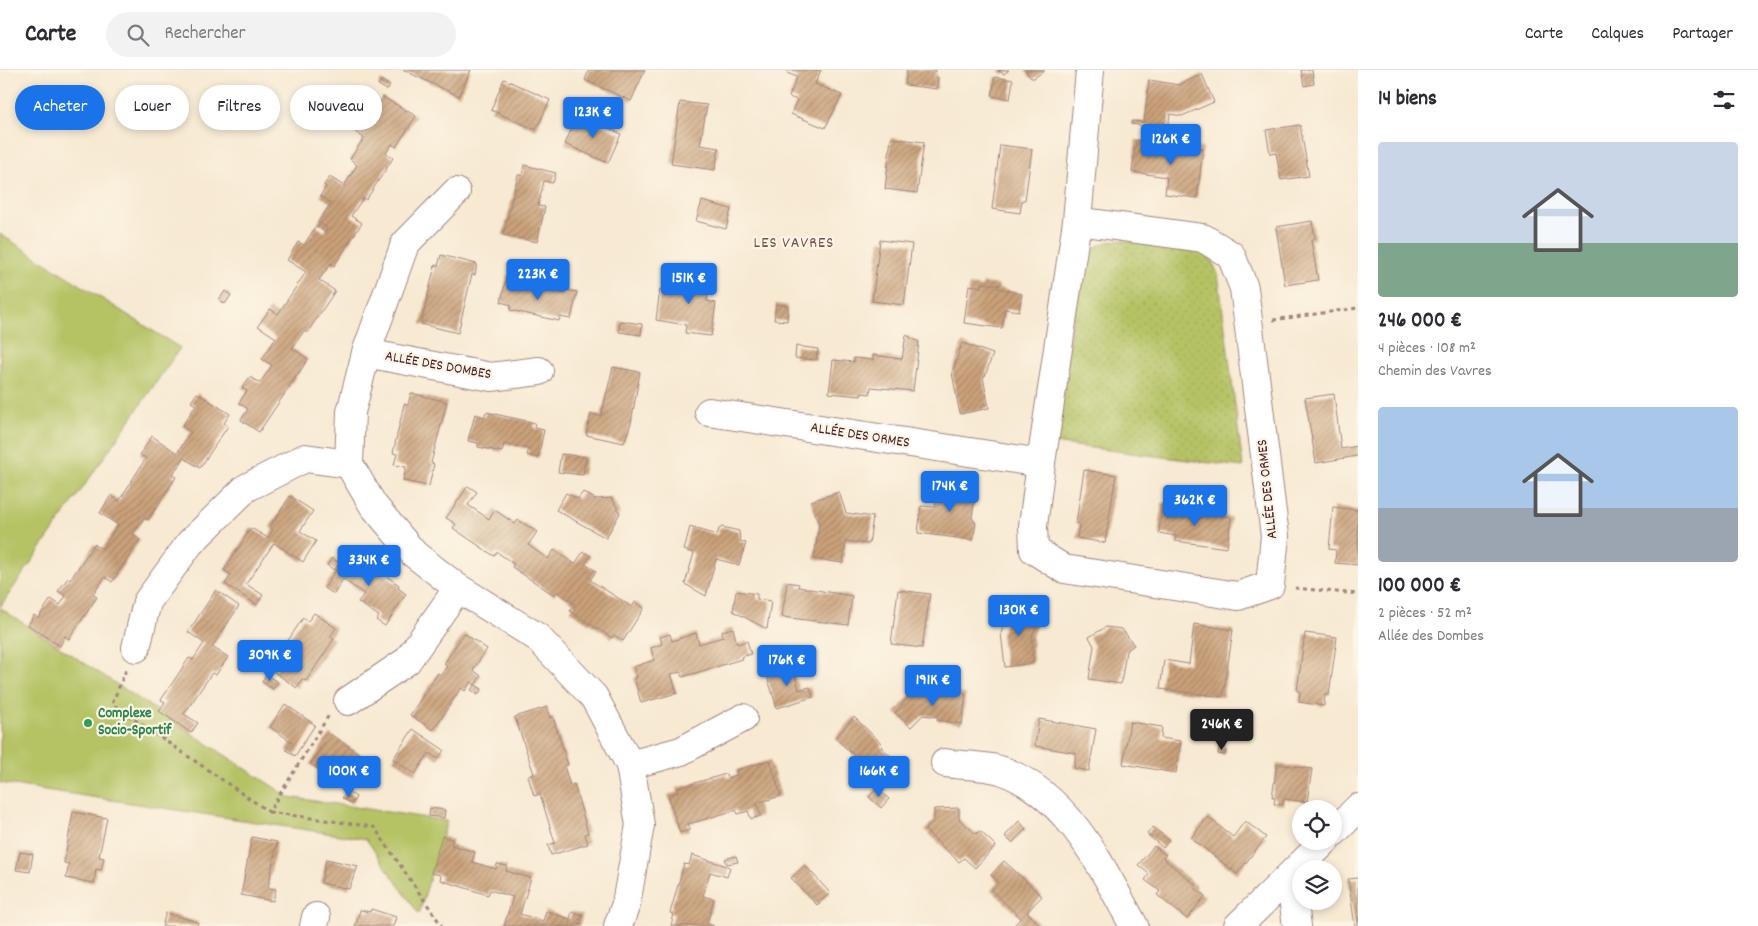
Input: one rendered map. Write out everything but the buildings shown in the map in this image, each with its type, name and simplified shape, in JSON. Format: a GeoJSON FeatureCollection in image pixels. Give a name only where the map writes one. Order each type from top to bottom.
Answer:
{"type":"FeatureCollection","features":[{"type":"Feature","properties":{"kind":"street"},"geometry":{"type":"LineString","coordinates":[[1090,70],[1078,221],[1041,464],[1033,526],[1034,550],[1064,569],[1238,596],[1270,585]]}},
{"type":"Feature","properties":{"kind":"street","name":"ALLÉE DES DOMBES"},"geometry":{"type":"LineString","coordinates":[[349,464],[351,412],[366,353],[405,244],[456,192]]}},
{"type":"Feature","properties":{"kind":"street","name":"ALLÉE DES ORMES"},"geometry":{"type":"LineString","coordinates":[[1078,221],[1203,238],[1231,254],[1244,288],[1250,324],[1275,536],[1270,585]]}},
{"type":"Feature","properties":{"kind":"street","name":"ALLÉE DES DOMBES"},"geometry":{"type":"LineString","coordinates":[[366,353],[491,377],[539,371]]}},
{"type":"Feature","properties":{"kind":"street","name":"ALLÉE DES ORMES"},"geometry":{"type":"LineString","coordinates":[[709,412],[1041,464]]}},
{"type":"Feature","properties":{"kind":"street"},"geometry":{"type":"LineString","coordinates":[[136,648],[147,602],[190,543],[246,488],[305,458],[349,464],[373,505],[414,554],[458,588],[537,637],[594,697],[630,765],[640,825],[626,904],[618,926]]}},
{"type":"Feature","properties":{"kind":"street"},"geometry":{"type":"LineString","coordinates":[[348,701],[408,661],[458,588]]}},
{"type":"Feature","properties":{"kind":"street"},"geometry":{"type":"LineString","coordinates":[[630,765],[681,751],[743,718]]}},
{"type":"Feature","properties":{"kind":"street"},"geometry":{"type":"LineString","coordinates":[[945,763],[1005,772],[1045,794],[1090,846],[1134,926]]}},
{"type":"Feature","properties":{"kind":"street"},"geometry":{"type":"LineString","coordinates":[[1342,824],[1358,808]]}},
{"type":"Feature","properties":{"kind":"street"},"geometry":{"type":"LineString","coordinates":[[1238,926],[1315,850]]}},
{"type":"Feature","properties":{"kind":"street"},"geometry":{"type":"LineString","coordinates":[[1290,876],[1297,926]]}},
{"type":"Feature","properties":{"kind":"path"},"geometry":{"type":"LineString","coordinates":[[1250,324],[1358,308]]}},
{"type":"Feature","properties":{"kind":"path"},"geometry":{"type":"LineString","coordinates":[[1270,585],[1358,594]]}},
{"type":"Feature","properties":{"kind":"path"},"geometry":{"type":"LineString","coordinates":[[136,648],[112,704],[269,812],[374,827],[442,926]]}},
{"type":"Feature","properties":{"kind":"path"},"geometry":{"type":"LineString","coordinates":[[269,812],[328,716],[348,701]]}},
{"type":"Feature","properties":{"kind":"green space"},"geometry":{"type":"Polygon","coordinates":[[[0,234],[180,348],[0,607],[0,234]]]}},
{"type":"Feature","properties":{"kind":"green space"},"geometry":{"type":"Polygon","coordinates":[[[1118,240],[1196,250],[1211,259],[1218,274],[1243,467],[1052,443],[1082,263],[1089,253],[1097,247],[1106,242],[1118,240]]]}},
{"type":"Feature","properties":{"kind":"green space","name":"Complexe Socio-Sportif"},"geometry":{"type":"Polygon","coordinates":[[[0,608],[289,797],[447,821],[419,914],[366,839],[0,783],[0,608]]]}},
{"type":"Feature","properties":{"kind":"place","name":"Complexe Socio-Sportif"},"geometry":{"type":"Point","coordinates":[88,723]}},
{"type":"Feature","properties":{"kind":"district","name":"LES VAVRES"},"geometry":{"type":"Point","coordinates":[794,243]}}]}
